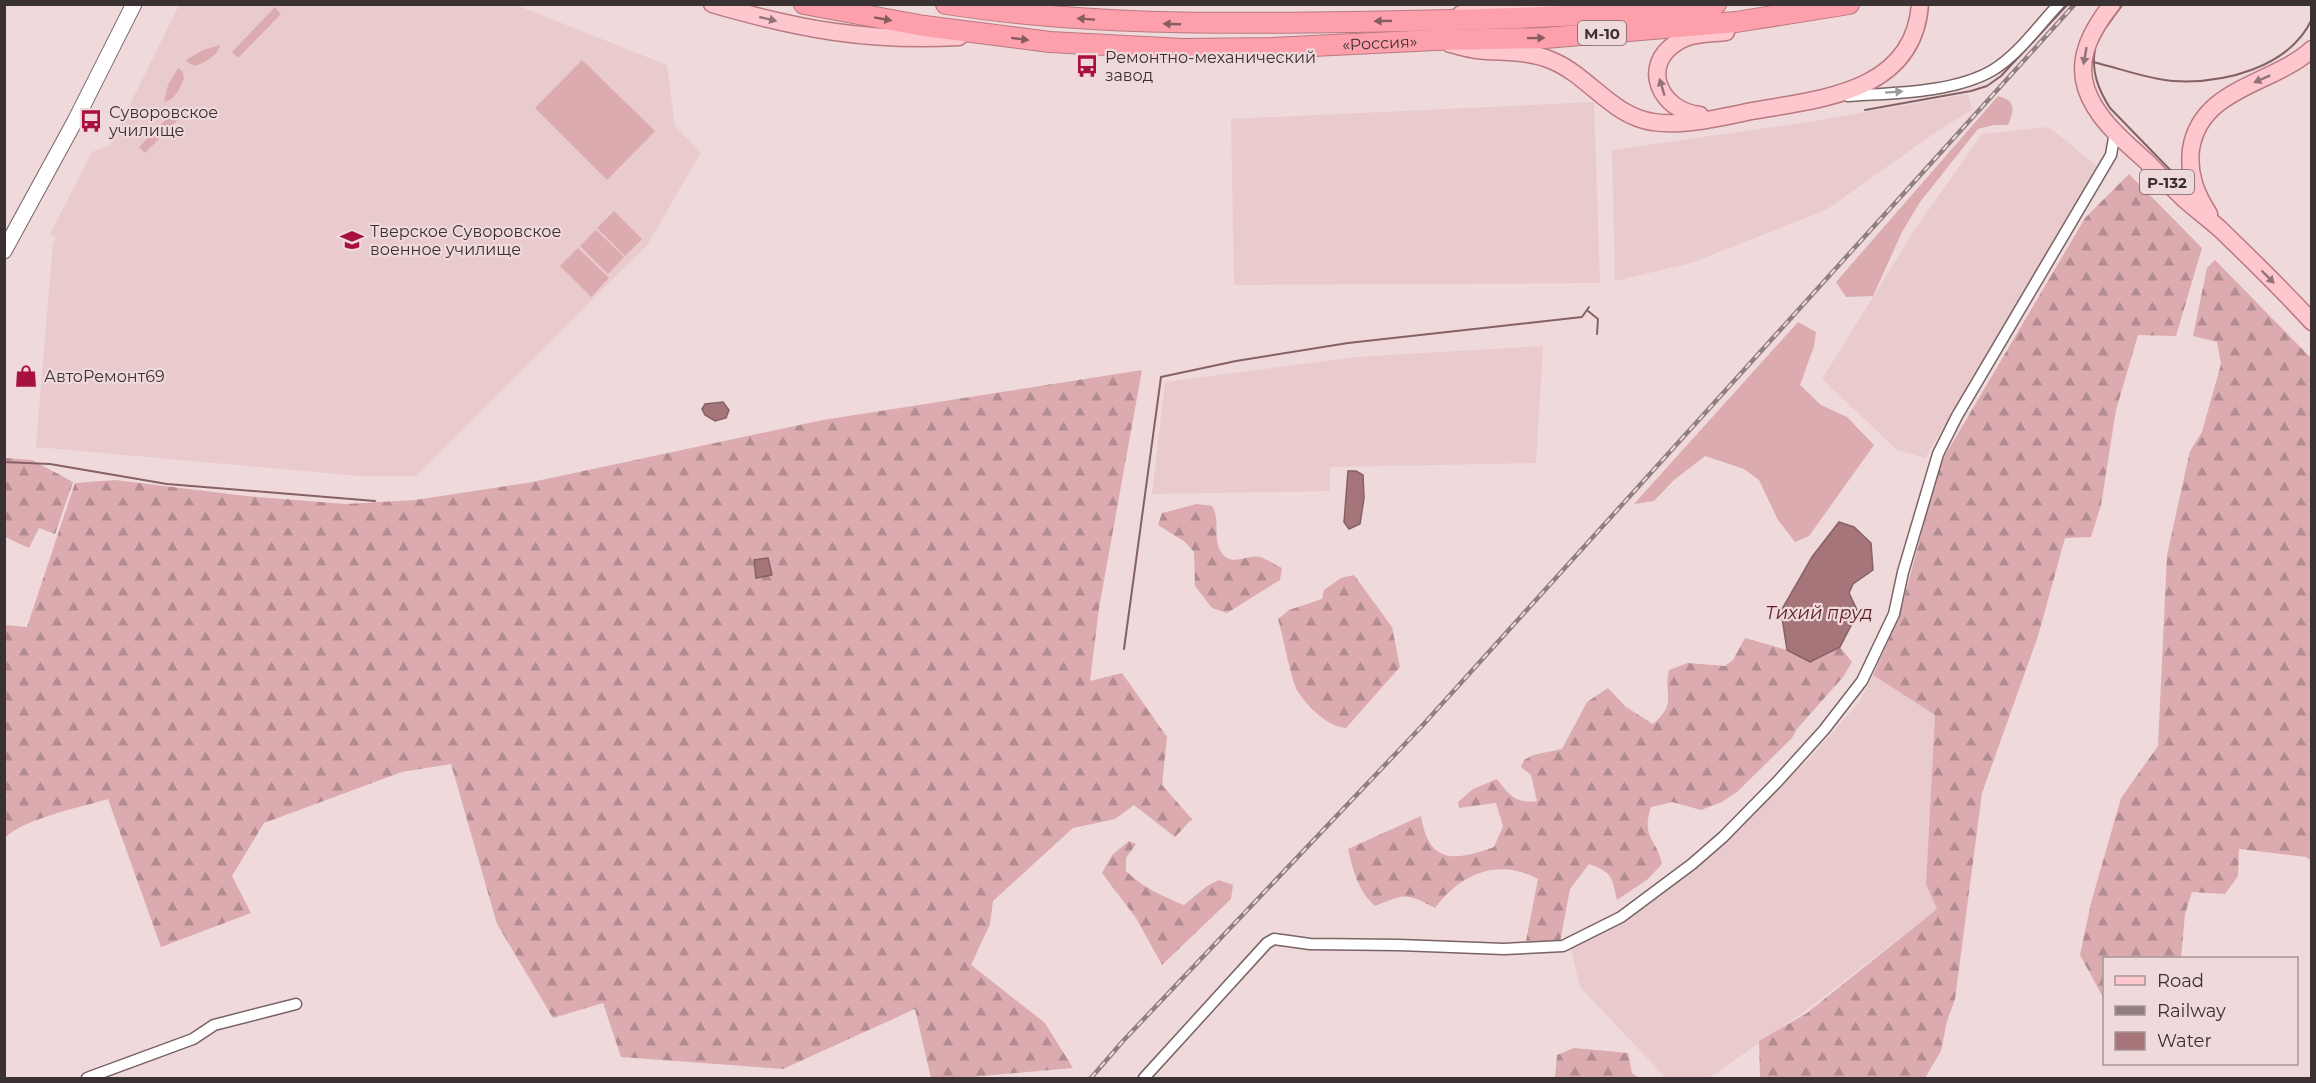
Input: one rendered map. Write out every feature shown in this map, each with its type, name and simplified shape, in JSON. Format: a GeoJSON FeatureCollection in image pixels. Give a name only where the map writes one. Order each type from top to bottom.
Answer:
{"type":"FeatureCollection","features":[{"type":"Feature","properties":{"kind":"highway","name":"«Россия»"},"geometry":{"type":"LineString","coordinates":[[804,4],[924,26],[990,35],[1050,42],[1183,49],[1545,38],[1768,18],[1849,4]]}},
{"type":"Feature","properties":{"kind":"highway","name":"«Россия»"},"geometry":{"type":"LineString","coordinates":[[946,4],[1070,18],[1184,24],[1545,19],[1716,4]]}},
{"type":"Feature","properties":{"kind":"main road"},"geometry":{"type":"LineString","coordinates":[[712,4],[805,28],[851,35],[898,38],[990,35]]}},
{"type":"Feature","properties":{"kind":"main road"},"geometry":{"type":"LineString","coordinates":[[1441,21],[1477,10],[1556,4]]}},
{"type":"Feature","properties":{"kind":"main road"},"geometry":{"type":"LineString","coordinates":[[1435,40],[1476,50],[1523,53],[1548,58],[1575,73],[1616,107],[1646,120],[1668,123],[1728,116],[1836,96],[1867,84],[1897,61],[1912,37],[1919,18],[1920,4]]}},
{"type":"Feature","properties":{"kind":"main road"},"geometry":{"type":"LineString","coordinates":[[2112,4],[2094,29],[2087,44],[2083,74],[2091,99],[2115,132]]}},
{"type":"Feature","properties":{"kind":"main road"},"geometry":{"type":"LineString","coordinates":[[1728,116],[1692,114],[1676,108],[1667,100],[1660,88],[1658,74],[1660,62],[1668,49],[1683,39],[1747,30],[1768,18]]}},
{"type":"Feature","properties":{"kind":"main road"},"geometry":{"type":"LineString","coordinates":[[2223,233],[2201,202],[2192,182],[2190,155],[2199,127],[2212,108],[2227,96],[2288,67],[2312,49]]}},
{"type":"Feature","properties":{"kind":"main road","name":"Р-132"},"geometry":{"type":"LineString","coordinates":[[2115,132],[2184,199],[2305,307],[2312,322]]}},
{"type":"Feature","properties":{"kind":"street"},"geometry":{"type":"LineString","coordinates":[[4,251],[75,121],[134,4]]}},
{"type":"Feature","properties":{"kind":"street"},"geometry":{"type":"LineString","coordinates":[[1836,96],[1914,91],[1978,78],[2006,61],[2059,4]]}},
{"type":"Feature","properties":{"kind":"street"},"geometry":{"type":"LineString","coordinates":[[1144,1078],[1267,943],[1274,939],[1310,944],[1504,949],[1563,946],[1621,917],[1724,837],[1824,729],[1862,681],[1894,614],[1938,454],[1967,398],[2111,155],[2115,132]]}},
{"type":"Feature","properties":{"kind":"street"},"geometry":{"type":"LineString","coordinates":[[87,1078],[193,1040],[214,1025],[296,1004]]}},
{"type":"Feature","properties":{"kind":"shaded area","name":"Тверское Суворовское военное училище"},"geometry":{"type":"Polygon","coordinates":[[[179,5],[516,5],[667,65],[675,126],[701,153],[647,245],[416,476],[359,476],[36,447],[53,243],[56,238],[50,234],[92,152],[110,145],[179,5]]]}},
{"type":"Feature","properties":{"kind":"shaded area"},"geometry":{"type":"Polygon","coordinates":[[[1968,94],[1972,110],[1939,130],[1826,210],[1691,263],[1615,281],[1612,150],[1815,121],[1968,94]]]}},
{"type":"Feature","properties":{"kind":"shaded area"},"geometry":{"type":"Polygon","coordinates":[[[1594,102],[1600,283],[1234,285],[1231,119],[1594,102]]]}},
{"type":"Feature","properties":{"kind":"shaded area"},"geometry":{"type":"Polygon","coordinates":[[[2049,127],[2098,167],[1925,458],[1897,450],[1822,379],[1916,228],[1982,134],[2049,127]]]}},
{"type":"Feature","properties":{"kind":"shaded area"},"geometry":{"type":"Polygon","coordinates":[[[1543,346],[1536,463],[1330,467],[1330,491],[1152,494],[1165,382],[1356,357],[1543,346]]]}},
{"type":"Feature","properties":{"kind":"shaded area"},"geometry":{"type":"Polygon","coordinates":[[[1873,675],[1935,715],[1926,884],[1937,909],[1809,1008],[1709,1078],[1666,1078],[1580,987],[1571,949],[1623,923],[1694,867],[1812,756],[1860,701],[1873,675]]]}},
{"type":"Feature","properties":{"kind":"green space"},"geometry":{"type":"Polygon","coordinates":[[[275,7],[281,14],[238,58],[232,52],[275,7]]]}},
{"type":"Feature","properties":{"kind":"green space"},"geometry":{"type":"Polygon","coordinates":[[[220,45],[214,55],[196,66],[186,60],[203,50],[220,45]]]}},
{"type":"Feature","properties":{"kind":"green space"},"geometry":{"type":"Polygon","coordinates":[[[582,60],[655,131],[607,180],[535,108],[582,60]]]}},
{"type":"Feature","properties":{"kind":"green space"},"geometry":{"type":"Polygon","coordinates":[[[178,68],[182,71],[184,78],[174,96],[164,102],[168,85],[178,68]]]}},
{"type":"Feature","properties":{"kind":"green space"},"geometry":{"type":"Polygon","coordinates":[[[1998,96],[2011,103],[2012,115],[2008,125],[1994,125],[1978,129],[1920,202],[1902,232],[1873,296],[1846,297],[1836,282],[1998,96]]]}},
{"type":"Feature","properties":{"kind":"green space"},"geometry":{"type":"Polygon","coordinates":[[[171,114],[178,120],[145,153],[139,147],[171,114]]]}},
{"type":"Feature","properties":{"kind":"green space"},"geometry":{"type":"Polygon","coordinates":[[[2129,174],[2202,248],[2176,336],[2138,335],[2116,410],[2101,505],[2091,537],[2065,538],[2038,636],[1982,793],[1955,999],[1947,1021],[1941,1051],[1925,1078],[1760,1078],[1759,1041],[1807,1013],[1937,909],[1926,884],[1935,715],[1873,675],[1899,617],[1940,464],[2085,218],[2129,174]]]}},
{"type":"Feature","properties":{"kind":"green space"},"geometry":{"type":"Polygon","coordinates":[[[614,211],[642,239],[625,256],[597,228],[614,211]]]}},
{"type":"Feature","properties":{"kind":"green space"},"geometry":{"type":"Polygon","coordinates":[[[596,230],[624,257],[608,274],[580,246],[596,230]]]}},
{"type":"Feature","properties":{"kind":"green space"},"geometry":{"type":"Polygon","coordinates":[[[578,248],[609,278],[591,297],[560,266],[578,248]]]}},
{"type":"Feature","properties":{"kind":"green space"},"geometry":{"type":"Polygon","coordinates":[[[2215,260],[2311,358],[2311,861],[2306,857],[2239,849],[2238,876],[2225,894],[2192,892],[2185,914],[2181,957],[2103,957],[2103,997],[2080,955],[2091,903],[2121,798],[2158,746],[2167,555],[2190,451],[2202,432],[2221,364],[2217,342],[2193,336],[2207,268],[2215,260]]]}},
{"type":"Feature","properties":{"kind":"green space"},"geometry":{"type":"Polygon","coordinates":[[[1798,322],[1816,332],[1814,346],[1800,385],[1821,405],[1847,417],[1874,445],[1809,536],[1795,542],[1778,520],[1759,480],[1744,469],[1705,456],[1674,480],[1654,501],[1634,504],[1798,322]]]}},
{"type":"Feature","properties":{"kind":"green space"},"geometry":{"type":"Polygon","coordinates":[[[1142,370],[1099,608],[1090,681],[1122,673],[1167,737],[1162,785],[1192,819],[1175,837],[1134,805],[1115,819],[1073,828],[993,901],[990,924],[971,965],[1045,1023],[1073,1068],[960,1078],[931,1078],[915,1009],[783,1069],[621,1057],[603,1003],[553,1018],[497,924],[451,764],[402,772],[264,823],[232,876],[251,913],[161,947],[108,799],[38,819],[13,831],[5,838],[5,800],[7,796],[4,794],[5,625],[27,627],[75,483],[115,480],[246,496],[346,504],[415,500],[532,482],[823,420],[1142,370]]]}},
{"type":"Feature","properties":{"kind":"green space"},"geometry":{"type":"Polygon","coordinates":[[[5,458],[32,460],[73,482],[55,534],[39,528],[29,548],[5,537],[5,458]]]}},
{"type":"Feature","properties":{"kind":"green space"},"geometry":{"type":"Polygon","coordinates":[[[1197,504],[1212,506],[1215,511],[1218,547],[1225,557],[1234,560],[1260,557],[1282,568],[1280,580],[1227,613],[1212,608],[1195,586],[1194,552],[1185,542],[1158,525],[1162,513],[1197,504]]]}},
{"type":"Feature","properties":{"kind":"green space"},"geometry":{"type":"Polygon","coordinates":[[[1354,575],[1392,627],[1400,667],[1346,728],[1332,724],[1319,715],[1298,692],[1278,619],[1289,610],[1322,599],[1324,590],[1341,578],[1354,575]]]}},
{"type":"Feature","properties":{"kind":"green space"},"geometry":{"type":"Polygon","coordinates":[[[1745,638],[1787,650],[1809,662],[1840,647],[1852,662],[1843,677],[1797,729],[1792,738],[1737,792],[1722,802],[1701,810],[1672,802],[1651,807],[1648,817],[1649,832],[1662,864],[1648,879],[1617,900],[1610,876],[1589,864],[1570,889],[1560,942],[1526,941],[1538,879],[1509,869],[1481,872],[1468,878],[1445,896],[1435,908],[1411,897],[1399,897],[1375,906],[1364,894],[1354,872],[1348,849],[1421,816],[1430,843],[1437,851],[1446,855],[1467,855],[1494,847],[1503,826],[1496,803],[1459,808],[1458,802],[1473,789],[1497,779],[1505,790],[1518,800],[1537,801],[1531,775],[1521,767],[1524,760],[1533,755],[1562,749],[1587,702],[1608,688],[1626,707],[1653,724],[1661,716],[1667,704],[1669,670],[1688,663],[1725,666],[1733,660],[1745,638]]]}},
{"type":"Feature","properties":{"kind":"green space"},"geometry":{"type":"Polygon","coordinates":[[[1129,841],[1136,844],[1126,858],[1126,871],[1146,887],[1176,902],[1184,905],[1207,886],[1219,880],[1233,885],[1231,899],[1162,965],[1136,918],[1102,873],[1112,855],[1129,841]]]}},
{"type":"Feature","properties":{"kind":"green space"},"geometry":{"type":"Polygon","coordinates":[[[1574,1048],[1628,1053],[1632,1073],[1639,1078],[1555,1078],[1557,1055],[1574,1048]]]}},
{"type":"Feature","properties":{"kind":"water"},"geometry":{"type":"Polygon","coordinates":[[[723,402],[729,410],[726,418],[715,421],[705,415],[702,409],[705,404],[723,402]]]}},
{"type":"Feature","properties":{"kind":"water"},"geometry":{"type":"Polygon","coordinates":[[[1348,471],[1356,471],[1363,475],[1364,498],[1360,524],[1349,529],[1344,522],[1348,471]]]}},
{"type":"Feature","properties":{"kind":"water","name":"Тихий пруд"},"geometry":{"type":"Polygon","coordinates":[[[1839,522],[1854,527],[1871,543],[1873,570],[1853,584],[1849,593],[1858,612],[1840,647],[1810,662],[1787,650],[1781,611],[1812,557],[1839,522]]]}},
{"type":"Feature","properties":{"kind":"water"},"geometry":{"type":"Polygon","coordinates":[[[768,558],[772,575],[756,578],[754,560],[768,558]]]}},
{"type":"Feature","properties":{"kind":"waterway"},"geometry":{"type":"LineString","coordinates":[[1865,110],[1971,91],[1987,86],[2001,76],[2068,4]]}},
{"type":"Feature","properties":{"kind":"waterway"},"geometry":{"type":"LineString","coordinates":[[2098,41],[2123,4]]}},
{"type":"Feature","properties":{"kind":"waterway"},"geometry":{"type":"LineString","coordinates":[[2093,62],[2163,80],[2192,81],[2233,76],[2253,70],[2288,50],[2312,19]]}},
{"type":"Feature","properties":{"kind":"waterway"},"geometry":{"type":"LineString","coordinates":[[2095,49],[2096,80],[2110,108],[2179,179]]}},
{"type":"Feature","properties":{"kind":"waterway"},"geometry":{"type":"LineString","coordinates":[[1124,649],[1161,377],[1236,361],[1348,343],[1582,317],[1589,307]]}},
{"type":"Feature","properties":{"kind":"waterway"},"geometry":{"type":"LineString","coordinates":[[1588,311],[1598,319],[1597,334]]}},
{"type":"Feature","properties":{"kind":"waterway"},"geometry":{"type":"LineString","coordinates":[[4,462],[50,464],[167,484],[375,501]]}},
{"type":"Feature","properties":{"kind":"railway"},"geometry":{"type":"LineString","coordinates":[[1091,1078],[1123,1041],[1421,727],[2075,4]]}},
{"type":"Feature","properties":{"kind":"place","name":"Ремонтно-механический завод"},"geometry":{"type":"Point","coordinates":[1087,66]}},
{"type":"Feature","properties":{"kind":"place","name":"Суворовское училище"},"geometry":{"type":"Point","coordinates":[91,121]}},
{"type":"Feature","properties":{"kind":"place","name":"Тверское Суворовское военное училище"},"geometry":{"type":"Point","coordinates":[352,240]}},
{"type":"Feature","properties":{"kind":"place","name":"АвтоРемонт69"},"geometry":{"type":"Point","coordinates":[26,376]}}]}
